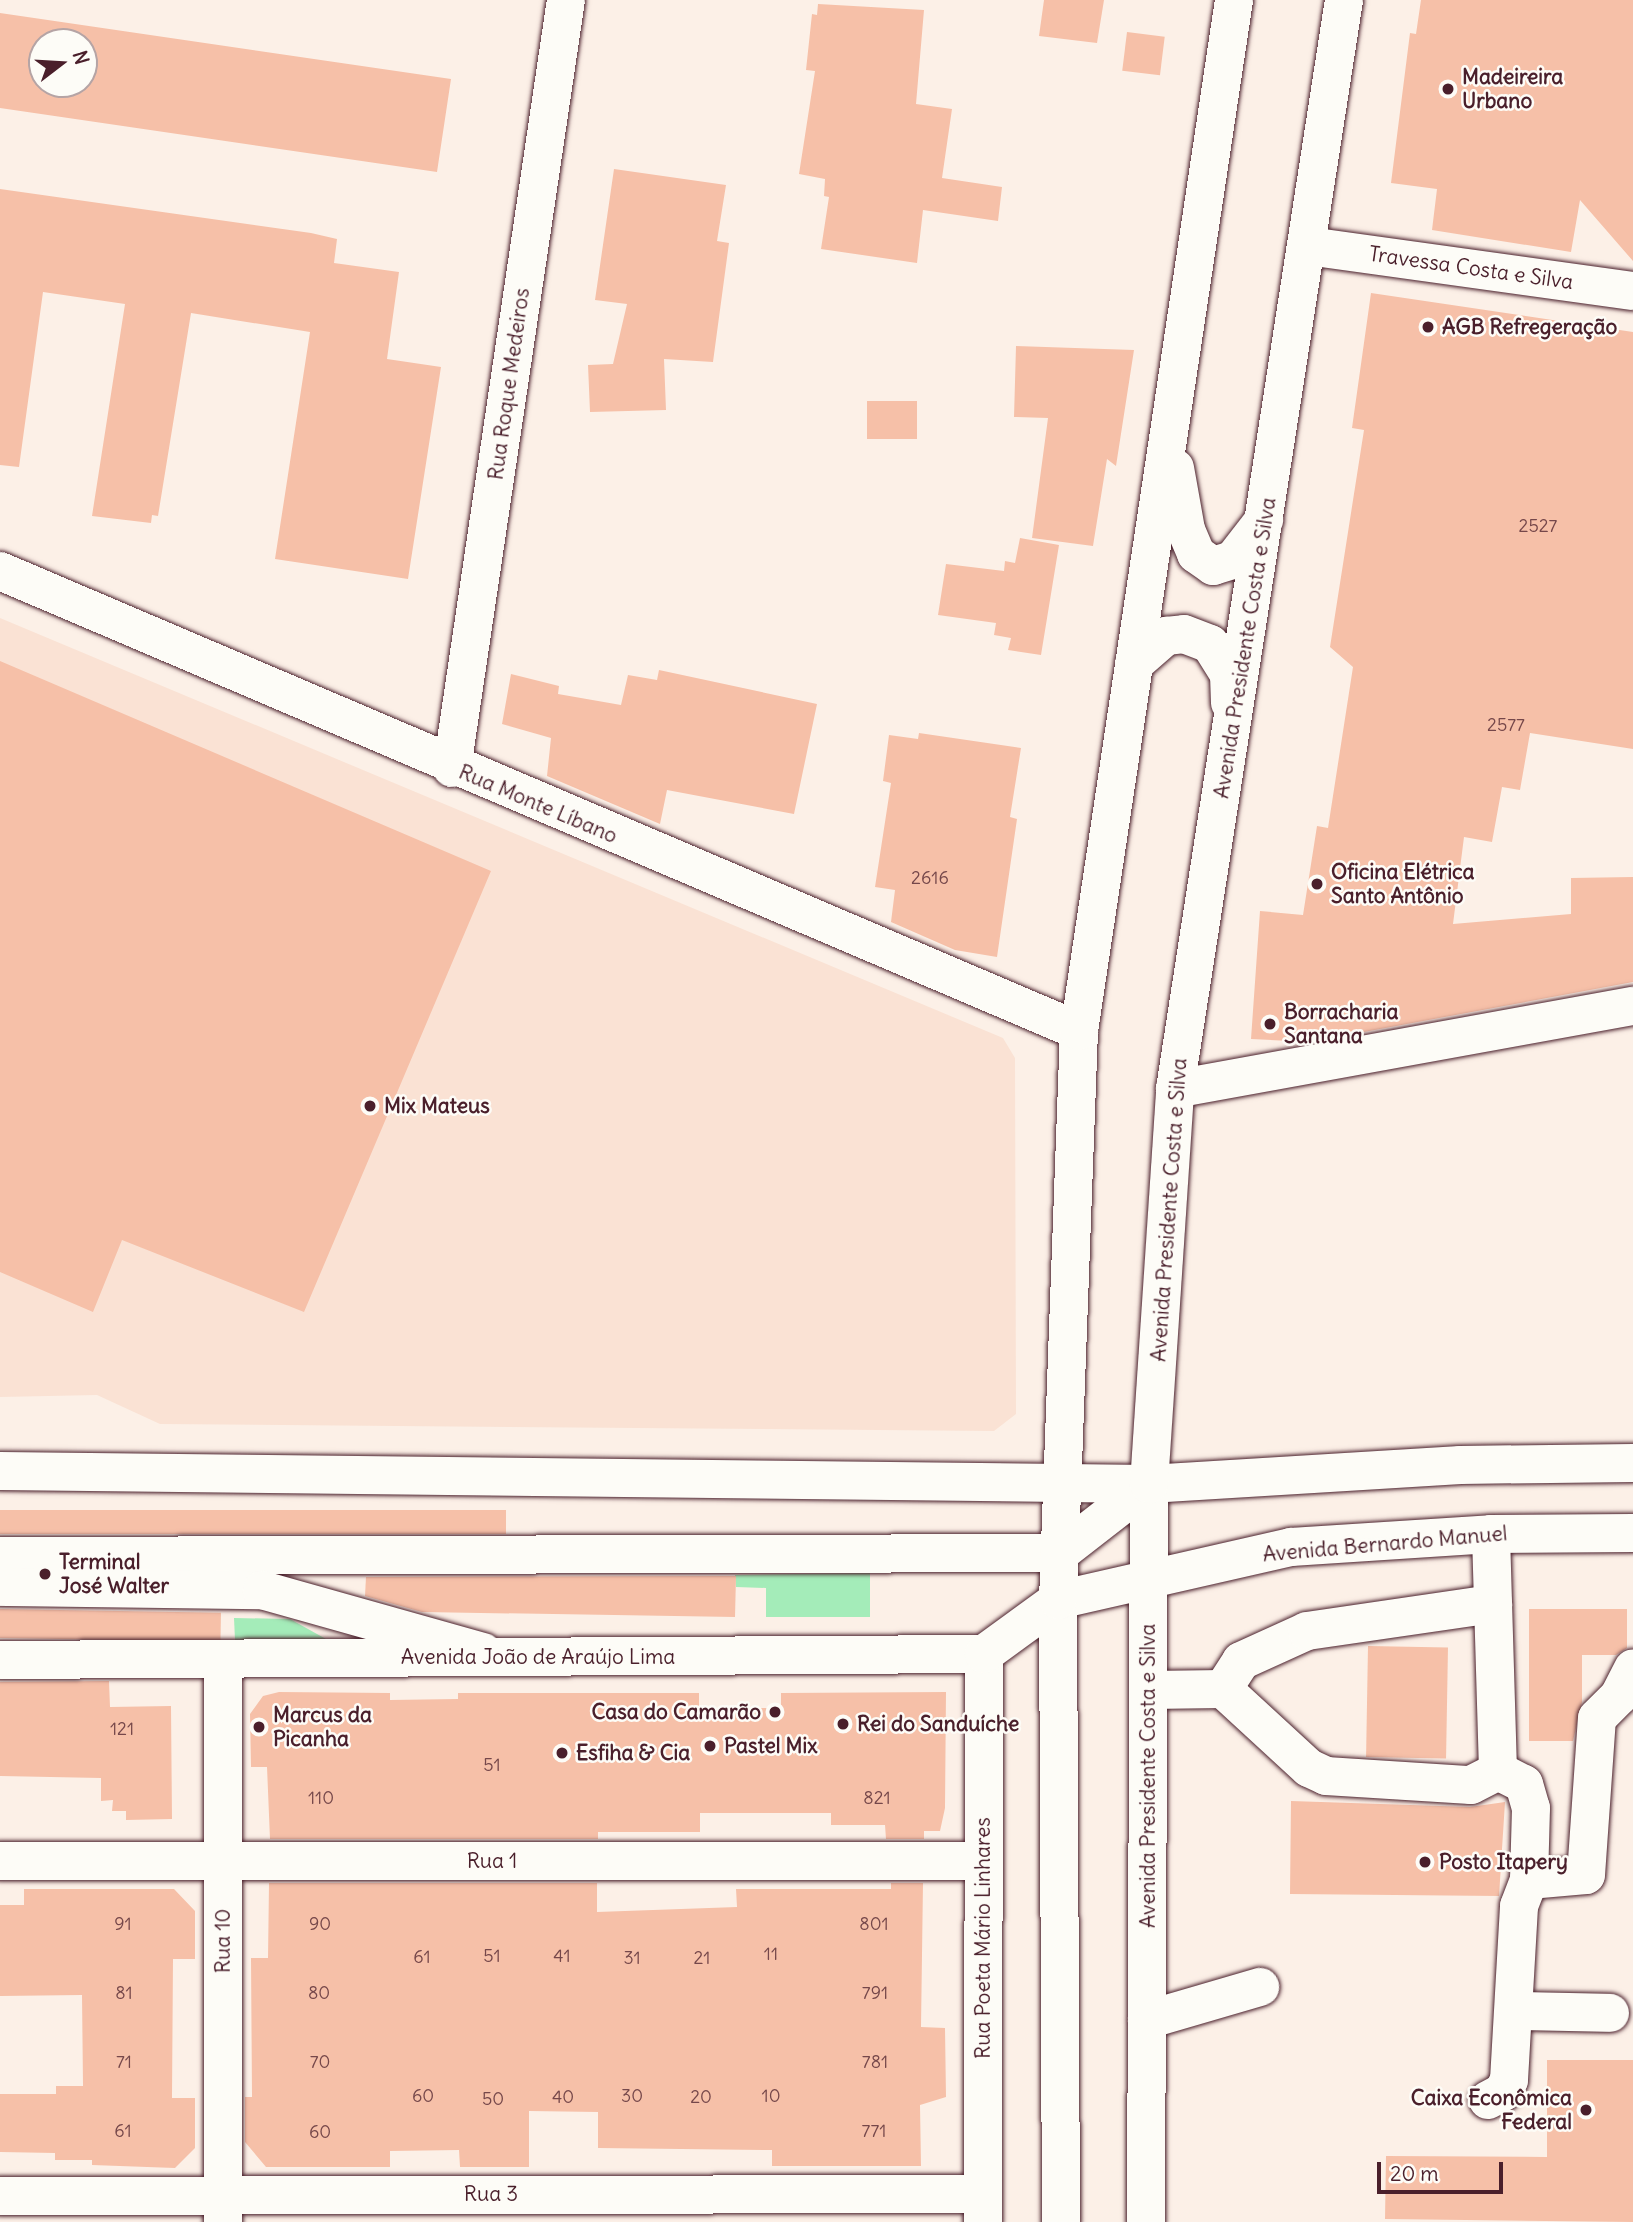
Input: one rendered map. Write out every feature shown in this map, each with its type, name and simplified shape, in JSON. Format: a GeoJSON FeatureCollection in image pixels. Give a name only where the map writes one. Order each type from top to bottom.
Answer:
{"type":"FeatureCollection","features":[{"type":"Feature","properties":{"kind":"main road","name":"Rua Roque Medeiros"},"geometry":{"type":"LineString","coordinates":[[452,768],[566,0]]}},
{"type":"Feature","properties":{"kind":"main road"},"geometry":{"type":"LineString","coordinates":[[1061,2222],[1058,1600],[1079,1031],[1234,0]]}},
{"type":"Feature","properties":{"kind":"main road","name":"Avenida Presidente Costa e Silva"},"geometry":{"type":"LineString","coordinates":[[1146,2222],[1149,1483],[1175,1089],[1266,517],[1344,0]]}},
{"type":"Feature","properties":{"kind":"main road","name":"Travessa Costa e Silva"},"geometry":{"type":"LineString","coordinates":[[1308,246],[1633,290]]}},
{"type":"Feature","properties":{"kind":"main road"},"geometry":{"type":"LineString","coordinates":[[1170,435],[1186,530],[1196,554],[1213,566],[1233,560],[1266,517]]}},
{"type":"Feature","properties":{"kind":"main road","name":"Rua Monte Líbano"},"geometry":{"type":"LineString","coordinates":[[0,571],[452,768],[1079,1031]]}},
{"type":"Feature","properties":{"kind":"main road"},"geometry":{"type":"LineString","coordinates":[[1135,664],[1166,636],[1184,634],[1210,644],[1229,674],[1232,730]]}},
{"type":"Feature","properties":{"kind":"main road"},"geometry":{"type":"LineString","coordinates":[[1175,1089],[1633,1006]]}},
{"type":"Feature","properties":{"kind":"main road"},"geometry":{"type":"LineString","coordinates":[[0,1471],[1149,1483],[1460,1465],[1633,1463]]}},
{"type":"Feature","properties":{"kind":"main road"},"geometry":{"type":"LineString","coordinates":[[0,1556],[1060,1553],[1149,1483]]}},
{"type":"Feature","properties":{"kind":"main road","name":"Avenida Bernardo Manuel"},"geometry":{"type":"LineString","coordinates":[[1058,1600],[1150,1576],[1291,1547],[1491,1534],[1633,1533]]}},
{"type":"Feature","properties":{"kind":"main road"},"geometry":{"type":"LineString","coordinates":[[1491,1534],[1498,1771]]}},
{"type":"Feature","properties":{"kind":"main road"},"geometry":{"type":"LineString","coordinates":[[0,1587],[262,1590],[499,1657]]}},
{"type":"Feature","properties":{"kind":"main road"},"geometry":{"type":"LineString","coordinates":[[984,1654],[1058,1600]]}},
{"type":"Feature","properties":{"kind":"main road"},"geometry":{"type":"LineString","coordinates":[[1223,1689],[1241,1661],[1307,1631],[1493,1604]]}},
{"type":"Feature","properties":{"kind":"main road","name":"Avenida João de Araújo Lima"},"geometry":{"type":"LineString","coordinates":[[0,1660],[984,1654]]}},
{"type":"Feature","properties":{"kind":"main road","name":"Rua Poeta Mário Linhares"},"geometry":{"type":"LineString","coordinates":[[983,2208],[984,1654]]}},
{"type":"Feature","properties":{"kind":"main road","name":"Rua 10"},"geometry":{"type":"LineString","coordinates":[[223,1660],[224,2208]]}},
{"type":"Feature","properties":{"kind":"main road"},"geometry":{"type":"LineString","coordinates":[[1529,1880],[1586,1875],[1597,1718],[1619,1696],[1633,1668]]}},
{"type":"Feature","properties":{"kind":"main road"},"geometry":{"type":"LineString","coordinates":[[1149,1690],[1223,1689],[1309,1768],[1326,1776],[1471,1785],[1498,1771]]}},
{"type":"Feature","properties":{"kind":"main road"},"geometry":{"type":"LineString","coordinates":[[1488,2100],[1503,2092],[1509,2080],[1516,2011],[1519,1906],[1529,1880],[1531,1808],[1524,1784],[1498,1771]]}},
{"type":"Feature","properties":{"kind":"main road","name":"Rua 1"},"geometry":{"type":"LineString","coordinates":[[0,1861],[984,1861]]}},
{"type":"Feature","properties":{"kind":"main road"},"geometry":{"type":"LineString","coordinates":[[1147,2020],[1260,1987]]}},
{"type":"Feature","properties":{"kind":"main road"},"geometry":{"type":"LineString","coordinates":[[1516,2011],[1610,2013]]}},
{"type":"Feature","properties":{"kind":"main road","name":"Rua 3"},"geometry":{"type":"LineString","coordinates":[[0,2196],[224,2208],[983,2208]]}},
{"type":"Feature","properties":{"kind":"shaded area"},"geometry":{"type":"Polygon","coordinates":[[[0,618],[1003,1038],[1015,1058],[1016,1414],[994,1431],[160,1424],[97,1395],[0,1397],[0,618]]]}},
{"type":"Feature","properties":{"kind":"green space"},"geometry":{"type":"Polygon","coordinates":[[[870,1573],[870,1617],[766,1617],[766,1588],[736,1587],[735,1575],[870,1573]]]}},
{"type":"Feature","properties":{"kind":"green space"},"geometry":{"type":"Polygon","coordinates":[[[234,1618],[290,1619],[326,1639],[235,1640],[234,1618]]]}},
{"type":"Feature","properties":{"kind":"building"},"geometry":{"type":"Polygon","coordinates":[[[1044,0],[1104,0],[1097,43],[1039,36],[1044,0]]]}},
{"type":"Feature","properties":{"kind":"building"},"geometry":{"type":"Polygon","coordinates":[[[1421,0],[1633,0],[1633,261],[1580,200],[1571,252],[1432,230],[1437,189],[1391,183],[1410,33],[1416,34],[1421,0]]]}},
{"type":"Feature","properties":{"kind":"building"},"geometry":{"type":"Polygon","coordinates":[[[818,4],[924,10],[916,104],[952,109],[942,178],[1002,187],[998,221],[923,210],[917,263],[821,249],[829,197],[824,196],[825,179],[799,174],[815,71],[806,70],[812,14],[817,15],[818,4]]]}},
{"type":"Feature","properties":{"kind":"building"},"geometry":{"type":"Polygon","coordinates":[[[0,13],[451,79],[437,172],[0,108],[0,13]]]}},
{"type":"Feature","properties":{"kind":"building"},"geometry":{"type":"Polygon","coordinates":[[[1127,32],[1165,37],[1160,75],[1122,71],[1127,32]]]}},
{"type":"Feature","properties":{"kind":"building"},"geometry":{"type":"Polygon","coordinates":[[[614,169],[726,185],[717,241],[729,243],[713,362],[664,359],[666,410],[590,412],[588,365],[613,364],[627,304],[595,300],[614,169]]]}},
{"type":"Feature","properties":{"kind":"building"},"geometry":{"type":"Polygon","coordinates":[[[0,189],[311,233],[337,239],[334,263],[399,272],[387,359],[441,367],[408,579],[275,559],[310,332],[191,313],[158,516],[152,515],[151,523],[92,516],[125,304],[43,292],[19,467],[0,465],[0,189]]]}},
{"type":"Feature","properties":{"kind":"building"},"geometry":{"type":"Polygon","coordinates":[[[1371,293],[1633,332],[1633,749],[1530,733],[1520,790],[1502,787],[1492,842],[1464,837],[1453,924],[1571,914],[1571,878],[1633,877],[1633,982],[1310,1042],[1251,1039],[1260,911],[1303,915],[1317,826],[1328,828],[1353,667],[1330,647],[1364,430],[1352,428],[1371,293]]]}},
{"type":"Feature","properties":{"kind":"building"},"geometry":{"type":"Polygon","coordinates":[[[1016,346],[1134,350],[1116,466],[1107,459],[1093,546],[1032,538],[1048,418],[1014,417],[1016,346]]]}},
{"type":"Feature","properties":{"kind":"building"},"geometry":{"type":"Polygon","coordinates":[[[867,401],[917,401],[917,439],[867,439],[867,401]]]}},
{"type":"Feature","properties":{"kind":"building"},"geometry":{"type":"Polygon","coordinates":[[[1020,538],[1059,545],[1041,655],[1008,650],[1011,638],[994,635],[996,623],[938,615],[946,564],[1004,571],[1005,561],[1015,563],[1020,538]]]}},
{"type":"Feature","properties":{"kind":"building"},"geometry":{"type":"Polygon","coordinates":[[[0,661],[491,871],[304,1312],[122,1240],[93,1312],[0,1272],[0,661]]]}},
{"type":"Feature","properties":{"kind":"building"},"geometry":{"type":"Polygon","coordinates":[[[659,670],[817,704],[794,814],[667,790],[660,824],[547,776],[551,738],[502,724],[511,674],[559,686],[558,694],[621,705],[628,675],[657,680],[659,670]]]}},
{"type":"Feature","properties":{"kind":"building"},"geometry":{"type":"Polygon","coordinates":[[[919,733],[1021,748],[1010,817],[1017,819],[997,957],[955,950],[891,922],[895,890],[875,887],[891,783],[883,781],[889,735],[918,739],[919,733]]]}},
{"type":"Feature","properties":{"kind":"building"},"geometry":{"type":"Polygon","coordinates":[[[0,1510],[506,1510],[506,1534],[0,1534],[0,1510]]]}},
{"type":"Feature","properties":{"kind":"building"},"geometry":{"type":"Polygon","coordinates":[[[736,1576],[735,1617],[422,1612],[365,1596],[366,1577],[736,1576]]]}},
{"type":"Feature","properties":{"kind":"building"},"geometry":{"type":"Polygon","coordinates":[[[0,1609],[221,1613],[220,1642],[0,1638],[0,1609]]]}},
{"type":"Feature","properties":{"kind":"building"},"geometry":{"type":"Polygon","coordinates":[[[1529,1609],[1627,1609],[1627,1648],[1616,1655],[1582,1655],[1582,1702],[1573,1741],[1529,1741],[1529,1609]]]}},
{"type":"Feature","properties":{"kind":"building"},"geometry":{"type":"Polygon","coordinates":[[[1368,1646],[1448,1647],[1446,1758],[1366,1757],[1368,1646]]]}},
{"type":"Feature","properties":{"kind":"building"},"geometry":{"type":"Polygon","coordinates":[[[109,1681],[110,1707],[171,1706],[172,1819],[126,1820],[126,1811],[112,1811],[113,1800],[101,1801],[101,1778],[0,1776],[0,1682],[109,1681]]]}},
{"type":"Feature","properties":{"kind":"building"},"geometry":{"type":"Polygon","coordinates":[[[279,1692],[390,1693],[390,1700],[458,1699],[458,1693],[699,1693],[699,1708],[781,1708],[781,1693],[946,1692],[945,1808],[940,1831],[924,1831],[924,1839],[886,1839],[885,1825],[831,1825],[831,1813],[700,1813],[700,1832],[598,1832],[598,1839],[270,1839],[267,1767],[251,1767],[250,1714],[263,1696],[279,1692]]]}},
{"type":"Feature","properties":{"kind":"building"},"geometry":{"type":"Polygon","coordinates":[[[1291,1801],[1470,1807],[1505,1802],[1499,1896],[1290,1894],[1291,1801]]]}},
{"type":"Feature","properties":{"kind":"building"},"geometry":{"type":"Polygon","coordinates":[[[269,1883],[597,1883],[597,1912],[737,1907],[736,1889],[891,1889],[891,1883],[923,1883],[921,2027],[945,2028],[946,2097],[920,2105],[921,2166],[772,2166],[772,2150],[598,2148],[598,2112],[529,2111],[529,2167],[460,2167],[459,2150],[390,2151],[390,2167],[266,2167],[245,2142],[245,2097],[252,2097],[251,1958],[268,1958],[269,1883]]]}},
{"type":"Feature","properties":{"kind":"building"},"geometry":{"type":"Polygon","coordinates":[[[24,1889],[174,1889],[195,1911],[195,1959],[173,1959],[172,2098],[195,2098],[195,2148],[175,2168],[92,2165],[92,2160],[55,2160],[55,2153],[0,2152],[0,2094],[56,2094],[56,2086],[83,2086],[82,1995],[0,1996],[0,1905],[24,1905],[24,1889]]]}},
{"type":"Feature","properties":{"kind":"building"},"geometry":{"type":"Polygon","coordinates":[[[1547,2060],[1633,2060],[1633,2222],[1385,2219],[1386,2156],[1547,2157],[1547,2060]]]}},
{"type":"Feature","properties":{"kind":"place","name":"Madeireira Urbano"},"geometry":{"type":"Point","coordinates":[1448,89]}},
{"type":"Feature","properties":{"kind":"place","name":"AGB Refregeração"},"geometry":{"type":"Point","coordinates":[1428,327]}},
{"type":"Feature","properties":{"kind":"place","name":"Oficina Elétrica Santo Antônio"},"geometry":{"type":"Point","coordinates":[1317,884]}},
{"type":"Feature","properties":{"kind":"place","name":"Borracharia Santana"},"geometry":{"type":"Point","coordinates":[1270,1024]}},
{"type":"Feature","properties":{"kind":"place","name":"Mix Mateus"},"geometry":{"type":"Point","coordinates":[370,1106]}},
{"type":"Feature","properties":{"kind":"place","name":"Terminal José Walter"},"geometry":{"type":"Point","coordinates":[45,1574]}},
{"type":"Feature","properties":{"kind":"place","name":"Casa do Camarão"},"geometry":{"type":"Point","coordinates":[775,1712]}},
{"type":"Feature","properties":{"kind":"place","name":"Rei do Sanduíche"},"geometry":{"type":"Point","coordinates":[843,1724]}},
{"type":"Feature","properties":{"kind":"place","name":"Marcus da Picanha"},"geometry":{"type":"Point","coordinates":[259,1727]}},
{"type":"Feature","properties":{"kind":"place","name":"Pastel Mix"},"geometry":{"type":"Point","coordinates":[710,1746]}},
{"type":"Feature","properties":{"kind":"place","name":"Esfiha & Cia"},"geometry":{"type":"Point","coordinates":[562,1753]}},
{"type":"Feature","properties":{"kind":"place","name":"Posto Itapery"},"geometry":{"type":"Point","coordinates":[1425,1862]}},
{"type":"Feature","properties":{"kind":"place","name":"Caixa Econômica Federal"},"geometry":{"type":"Point","coordinates":[1586,2110]}}]}
